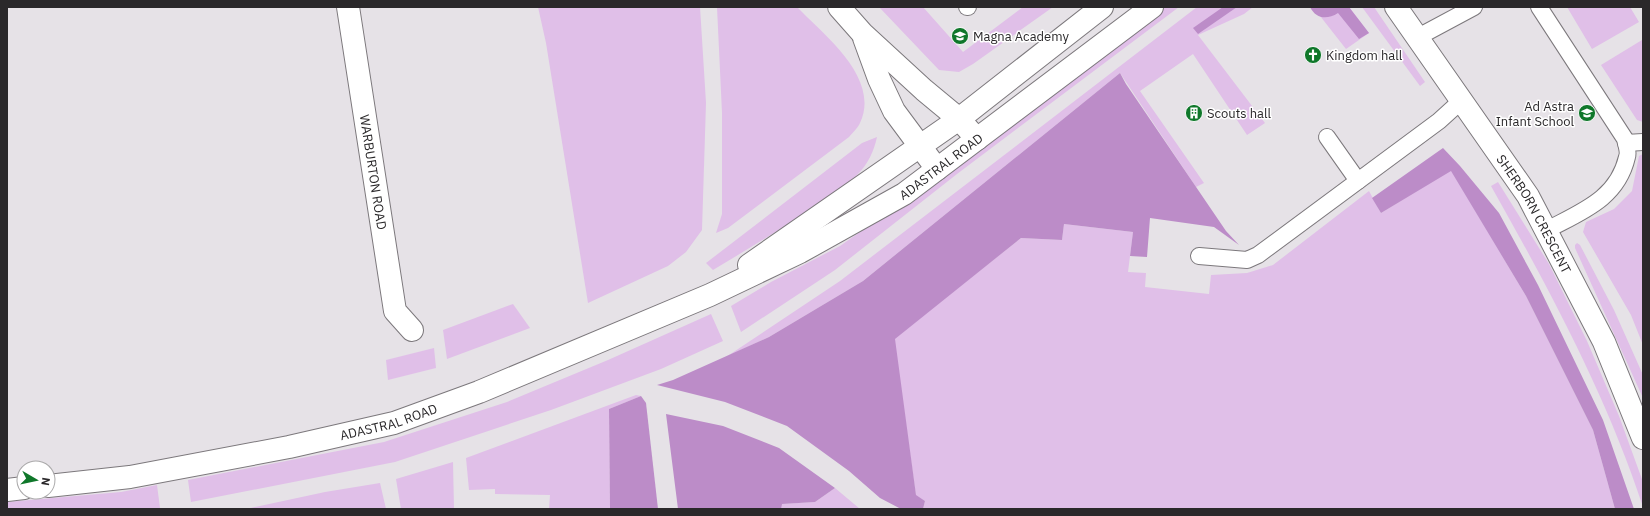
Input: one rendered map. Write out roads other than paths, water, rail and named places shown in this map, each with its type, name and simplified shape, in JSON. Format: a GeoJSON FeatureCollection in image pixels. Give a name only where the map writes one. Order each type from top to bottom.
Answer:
{"type":"FeatureCollection","features":[{"type":"Feature","properties":{"kind":"street","name":"WARBURTON ROAD"},"geometry":{"type":"LineString","coordinates":[[348,7],[395,311],[412,330]]}},
{"type":"Feature","properties":{"kind":"street"},"geometry":{"type":"LineString","coordinates":[[839,7],[862,33],[928,94],[959,119],[977,139]]}},
{"type":"Feature","properties":{"kind":"street","name":"ADASTRAL ROAD"},"geometry":{"type":"LineString","coordinates":[[710,295],[756,259],[959,119],[1102,7]]}},
{"type":"Feature","properties":{"kind":"street","name":"ADASTRAL ROAD"},"geometry":{"type":"LineString","coordinates":[[56,485],[130,478],[289,447],[394,423],[479,392],[710,295],[814,245],[904,194],[1152,7]]}},
{"type":"Feature","properties":{"kind":"street","name":"SHERBORN CRESCENT"},"geometry":{"type":"LineString","coordinates":[[1396,7],[1528,196],[1604,342],[1643,438]]}},
{"type":"Feature","properties":{"kind":"street"},"geometry":{"type":"LineString","coordinates":[[862,33],[879,78],[894,111],[938,169]]}},
{"type":"Feature","properties":{"kind":"lane"},"geometry":{"type":"LineString","coordinates":[[1418,37],[1474,7]]}},
{"type":"Feature","properties":{"kind":"lane"},"geometry":{"type":"LineString","coordinates":[[1539,7],[1625,139],[1628,156],[1616,184],[1600,201],[1545,231]]}},
{"type":"Feature","properties":{"kind":"lane"},"geometry":{"type":"LineString","coordinates":[[1199,256],[1247,260],[1258,255],[1439,121],[1461,102]]}},
{"type":"Feature","properties":{"kind":"lane"},"geometry":{"type":"LineString","coordinates":[[1327,137],[1358,181]]}},
{"type":"Feature","properties":{"kind":"lane"},"geometry":{"type":"LineString","coordinates":[[1626,143],[1643,142]]}},
{"type":"Feature","properties":{"kind":"place","name":"Magna Academy"},"geometry":{"type":"Point","coordinates":[960,36]}},
{"type":"Feature","properties":{"kind":"place","name":"Kingdom hall"},"geometry":{"type":"Point","coordinates":[1313,55]}},
{"type":"Feature","properties":{"kind":"place","name":"Scouts hall"},"geometry":{"type":"Point","coordinates":[1194,113]}},
{"type":"Feature","properties":{"kind":"place","name":"Ad Astra Infant School"},"geometry":{"type":"Point","coordinates":[1587,113]}}]}
